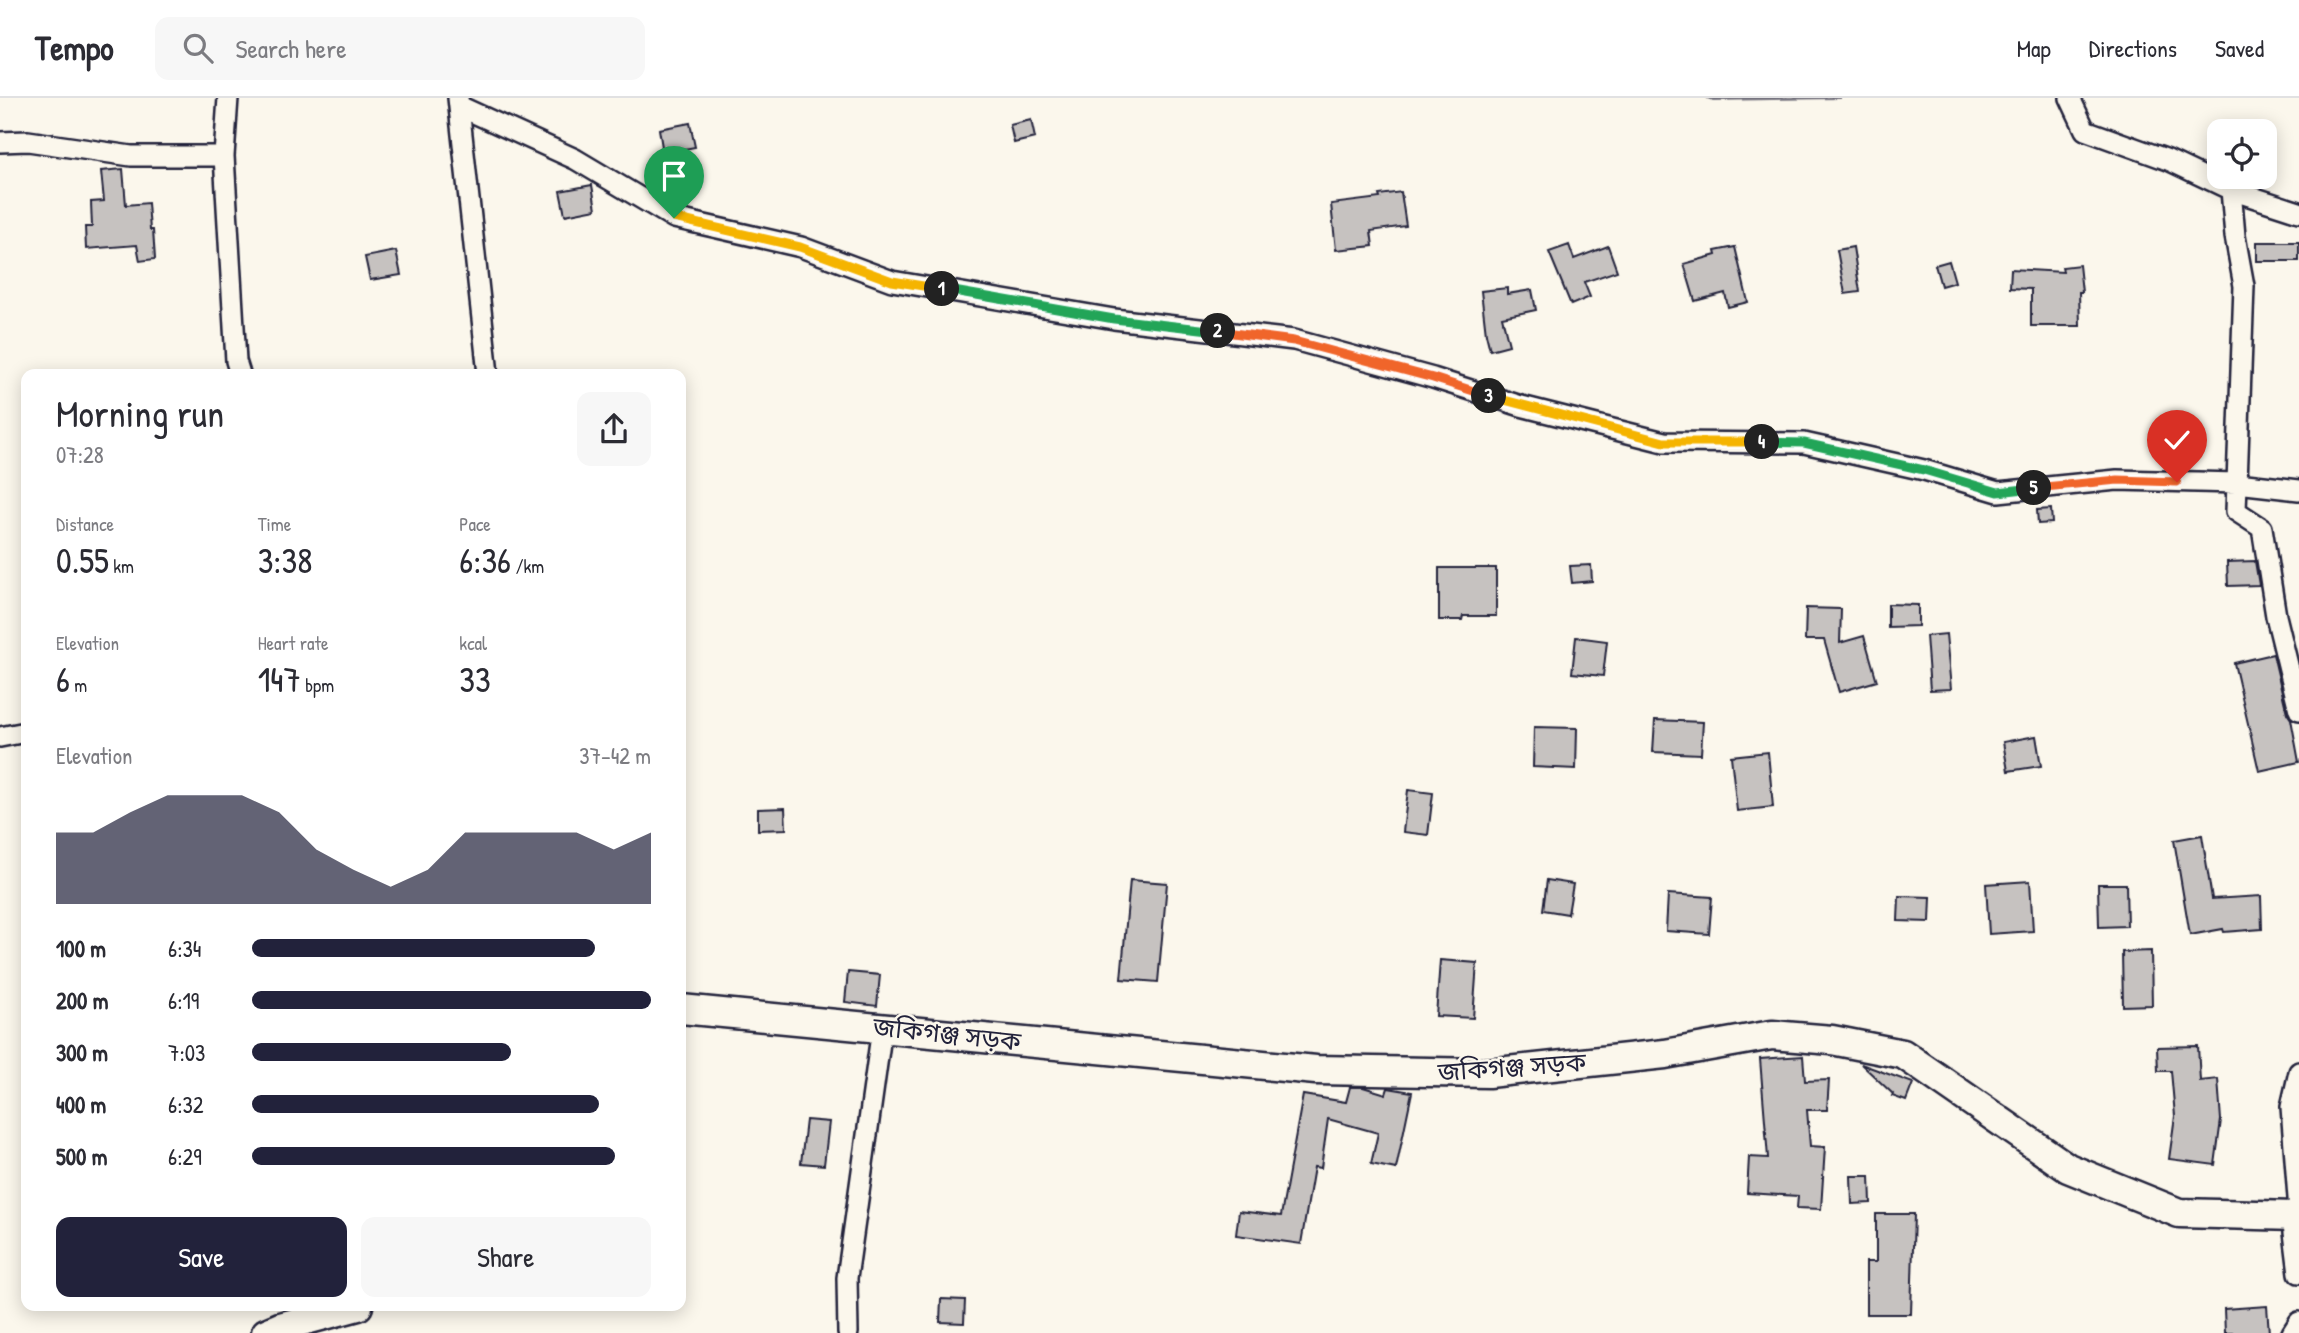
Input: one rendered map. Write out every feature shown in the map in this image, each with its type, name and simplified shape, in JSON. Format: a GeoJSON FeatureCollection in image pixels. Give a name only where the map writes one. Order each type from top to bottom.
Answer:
{"type":"FeatureCollection","features":[{"type":"Feature","properties":{"kind":"main road","name":"জকিগঞ্জ সড়ক"},"geometry":{"type":"LineString","coordinates":[[686,1009],[1316,1070],[1488,1073],[1665,1054],[1772,1035],[1832,1040],[1903,1054],[2068,1168],[2179,1213],[2297,1214]]}},
{"type":"Feature","properties":{"kind":"main road"},"geometry":{"type":"LineString","coordinates":[[266,1333],[339,1311]]}},
{"type":"Feature","properties":{"kind":"street"},"geometry":{"type":"LineString","coordinates":[[228,98],[223,156],[238,369]]}},
{"type":"Feature","properties":{"kind":"street"},"geometry":{"type":"LineString","coordinates":[[2070,98],[2085,130],[2168,160],[2231,190],[2299,212]]}},
{"type":"Feature","properties":{"kind":"street"},"geometry":{"type":"LineString","coordinates":[[459,102],[487,369]]}},
{"type":"Feature","properties":{"kind":"street"},"geometry":{"type":"LineString","coordinates":[[459,102],[575,159],[674,218],[800,247],[892,281],[1114,319],[1294,341],[1433,378],[1521,406],[1664,442],[1804,443],[1924,470],[1998,492],[2118,480],[2237,483],[2299,490]]}},
{"type":"Feature","properties":{"kind":"street"},"geometry":{"type":"LineString","coordinates":[[0,142],[28,142],[131,156],[223,156]]}},
{"type":"Feature","properties":{"kind":"street"},"geometry":{"type":"LineString","coordinates":[[2231,190],[2235,236],[2244,286],[2236,511],[2262,528],[2276,616],[2299,710]]}},
{"type":"Feature","properties":{"kind":"street"},"geometry":{"type":"LineString","coordinates":[[0,737],[21,733]]}},
{"type":"Feature","properties":{"kind":"street"},"geometry":{"type":"LineString","coordinates":[[848,1333],[847,1278],[881,1028]]}},
{"type":"Feature","properties":{"kind":"street"},"geometry":{"type":"LineString","coordinates":[[2299,1072],[2291,1107],[2299,1273]]}},
{"type":"Feature","properties":{"kind":"street"},"geometry":{"type":"LineString","coordinates":[[2292,1333],[2299,1322]]}},
{"type":"Feature","properties":{"kind":"shaded area"},"geometry":{"type":"Polygon","coordinates":[[[1707,98],[1841,98],[1714,100],[1707,98]]]}},
{"type":"Feature","properties":{"kind":"building"},"geometry":{"type":"Polygon","coordinates":[[[1031,120],[1035,138],[1014,143],[1010,125],[1031,120]]]}},
{"type":"Feature","properties":{"kind":"building"},"geometry":{"type":"Polygon","coordinates":[[[690,123],[695,147],[663,153],[659,129],[690,123]]]}},
{"type":"Feature","properties":{"kind":"building"},"geometry":{"type":"Polygon","coordinates":[[[123,169],[126,205],[148,203],[155,259],[140,261],[137,245],[86,249],[85,227],[92,227],[91,202],[104,201],[101,171],[123,169]]]}},
{"type":"Feature","properties":{"kind":"building"},"geometry":{"type":"Polygon","coordinates":[[[592,185],[596,209],[565,215],[560,191],[592,185]]]}},
{"type":"Feature","properties":{"kind":"building"},"geometry":{"type":"Polygon","coordinates":[[[1401,192],[1406,226],[1371,231],[1373,246],[1336,250],[1331,204],[1380,198],[1379,195],[1401,192]]]}},
{"type":"Feature","properties":{"kind":"building"},"geometry":{"type":"Polygon","coordinates":[[[2257,242],[2299,242],[2299,261],[2257,261],[2257,242]]]}},
{"type":"Feature","properties":{"kind":"building"},"geometry":{"type":"Polygon","coordinates":[[[1569,245],[1574,259],[1608,246],[1617,271],[1584,282],[1590,297],[1571,305],[1549,252],[1569,245]]]}},
{"type":"Feature","properties":{"kind":"building"},"geometry":{"type":"Polygon","coordinates":[[[1735,247],[1748,302],[1728,307],[1725,293],[1695,301],[1684,264],[1716,255],[1715,251],[1735,247]]]}},
{"type":"Feature","properties":{"kind":"building"},"geometry":{"type":"Polygon","coordinates":[[[1853,247],[1860,292],[1845,294],[1837,250],[1853,247]]]}},
{"type":"Feature","properties":{"kind":"building"},"geometry":{"type":"Polygon","coordinates":[[[396,251],[401,275],[370,280],[365,257],[396,251]]]}},
{"type":"Feature","properties":{"kind":"building"},"geometry":{"type":"Polygon","coordinates":[[[1949,261],[1955,282],[1941,286],[1935,265],[1949,261]]]}},
{"type":"Feature","properties":{"kind":"building"},"geometry":{"type":"Polygon","coordinates":[[[2079,265],[2082,292],[2079,292],[2080,326],[2031,326],[2031,289],[2010,288],[2011,269],[2063,272],[2062,267],[2079,265]]]}},
{"type":"Feature","properties":{"kind":"building"},"geometry":{"type":"Polygon","coordinates":[[[1507,288],[1507,294],[1532,290],[1536,310],[1502,317],[1509,345],[1490,350],[1481,291],[1507,288]]]}},
{"type":"Feature","properties":{"kind":"building"},"geometry":{"type":"Polygon","coordinates":[[[2051,509],[2052,523],[2038,524],[2037,510],[2051,509]]]}},
{"type":"Feature","properties":{"kind":"building"},"geometry":{"type":"Polygon","coordinates":[[[2255,561],[2259,585],[2228,586],[2227,562],[2255,561]]]}},
{"type":"Feature","properties":{"kind":"building"},"geometry":{"type":"Polygon","coordinates":[[[1591,565],[1592,581],[1572,583],[1570,566],[1591,565]]]}},
{"type":"Feature","properties":{"kind":"building"},"geometry":{"type":"Polygon","coordinates":[[[1439,568],[1496,568],[1496,616],[1463,616],[1462,620],[1439,620],[1439,568]]]}},
{"type":"Feature","properties":{"kind":"building"},"geometry":{"type":"Polygon","coordinates":[[[1888,604],[1918,605],[1918,626],[1888,627],[1888,604]]]}},
{"type":"Feature","properties":{"kind":"building"},"geometry":{"type":"Polygon","coordinates":[[[1806,608],[1841,609],[1840,643],[1864,636],[1877,681],[1839,692],[1824,640],[1805,640],[1806,608]]]}},
{"type":"Feature","properties":{"kind":"building"},"geometry":{"type":"Polygon","coordinates":[[[1946,634],[1951,689],[1930,690],[1926,636],[1946,634]]]}},
{"type":"Feature","properties":{"kind":"building"},"geometry":{"type":"Polygon","coordinates":[[[1576,637],[1607,641],[1603,676],[1572,673],[1576,637]]]}},
{"type":"Feature","properties":{"kind":"building"},"geometry":{"type":"Polygon","coordinates":[[[2273,654],[2287,713],[2291,719],[2299,762],[2259,771],[2234,663],[2273,654]]]}},
{"type":"Feature","properties":{"kind":"building"},"geometry":{"type":"Polygon","coordinates":[[[1655,720],[1703,722],[1701,754],[1653,752],[1655,720]]]}},
{"type":"Feature","properties":{"kind":"building"},"geometry":{"type":"Polygon","coordinates":[[[1534,727],[1577,728],[1576,769],[1533,767],[1534,727]]]}},
{"type":"Feature","properties":{"kind":"building"},"geometry":{"type":"Polygon","coordinates":[[[2036,736],[2041,766],[2008,771],[2003,742],[2036,736]]]}},
{"type":"Feature","properties":{"kind":"building"},"geometry":{"type":"Polygon","coordinates":[[[1768,752],[1773,807],[1737,811],[1731,756],[1768,752]]]}},
{"type":"Feature","properties":{"kind":"building"},"geometry":{"type":"Polygon","coordinates":[[[1408,790],[1433,793],[1428,835],[1403,832],[1408,790]]]}},
{"type":"Feature","properties":{"kind":"building"},"geometry":{"type":"Polygon","coordinates":[[[785,808],[786,829],[758,830],[758,809],[785,808]]]}},
{"type":"Feature","properties":{"kind":"building"},"geometry":{"type":"Polygon","coordinates":[[[2202,835],[2212,899],[2261,896],[2262,929],[2224,932],[2223,929],[2190,935],[2174,840],[2202,835]]]}},
{"type":"Feature","properties":{"kind":"building"},"geometry":{"type":"Polygon","coordinates":[[[1130,880],[1167,883],[1158,982],[1121,979],[1130,880]]]}},
{"type":"Feature","properties":{"kind":"building"},"geometry":{"type":"Polygon","coordinates":[[[1547,880],[1573,884],[1568,914],[1543,910],[1547,880]]]}},
{"type":"Feature","properties":{"kind":"building"},"geometry":{"type":"Polygon","coordinates":[[[2030,881],[2033,931],[1989,934],[1986,884],[2030,881]]]}},
{"type":"Feature","properties":{"kind":"building"},"geometry":{"type":"Polygon","coordinates":[[[2098,884],[2126,884],[2127,926],[2099,927],[2098,884]]]}},
{"type":"Feature","properties":{"kind":"building"},"geometry":{"type":"Polygon","coordinates":[[[1668,894],[1712,897],[1709,934],[1666,931],[1668,894]]]}},
{"type":"Feature","properties":{"kind":"building"},"geometry":{"type":"Polygon","coordinates":[[[1899,896],[1931,897],[1930,922],[1898,921],[1899,896]]]}},
{"type":"Feature","properties":{"kind":"building"},"geometry":{"type":"Polygon","coordinates":[[[2151,951],[2152,1005],[2123,1006],[2122,952],[2151,951]]]}},
{"type":"Feature","properties":{"kind":"building"},"geometry":{"type":"Polygon","coordinates":[[[1440,960],[1477,963],[1473,1018],[1436,1016],[1440,960]]]}},
{"type":"Feature","properties":{"kind":"building"},"geometry":{"type":"Polygon","coordinates":[[[848,972],[880,975],[877,1006],[845,1002],[848,972]]]}},
{"type":"Feature","properties":{"kind":"building"},"geometry":{"type":"Polygon","coordinates":[[[2198,1046],[2200,1081],[2218,1079],[2221,1120],[2215,1165],[2169,1159],[2175,1116],[2171,1071],[2158,1071],[2157,1047],[2198,1046]]]}},
{"type":"Feature","properties":{"kind":"building"},"geometry":{"type":"Polygon","coordinates":[[[1803,1056],[1805,1081],[1829,1080],[1827,1110],[1807,1110],[1810,1146],[1825,1147],[1821,1209],[1797,1208],[1798,1196],[1747,1193],[1749,1157],[1768,1158],[1760,1059],[1803,1056]]]}},
{"type":"Feature","properties":{"kind":"building"},"geometry":{"type":"Polygon","coordinates":[[[1861,1064],[1913,1083],[1906,1101],[1892,1096],[1893,1094],[1861,1064]]]}},
{"type":"Feature","properties":{"kind":"building"},"geometry":{"type":"Polygon","coordinates":[[[1350,1087],[1363,1087],[1386,1094],[1388,1088],[1412,1092],[1396,1169],[1371,1164],[1378,1133],[1328,1119],[1321,1168],[1314,1167],[1301,1244],[1236,1235],[1239,1211],[1281,1216],[1303,1095],[1346,1102],[1350,1087]]]}},
{"type":"Feature","properties":{"kind":"building"},"geometry":{"type":"Polygon","coordinates":[[[806,1120],[829,1122],[824,1165],[801,1163],[806,1120]]]}},
{"type":"Feature","properties":{"kind":"building"},"geometry":{"type":"Polygon","coordinates":[[[1851,1176],[1870,1176],[1871,1203],[1852,1204],[1851,1176]]]}},
{"type":"Feature","properties":{"kind":"building"},"geometry":{"type":"Polygon","coordinates":[[[1876,1214],[1914,1214],[1911,1314],[1866,1314],[1866,1262],[1876,1262],[1876,1214]]]}},
{"type":"Feature","properties":{"kind":"building"},"geometry":{"type":"Polygon","coordinates":[[[941,1299],[965,1300],[964,1323],[940,1322],[941,1299]]]}},
{"type":"Feature","properties":{"kind":"building"},"geometry":{"type":"Polygon","coordinates":[[[2267,1306],[2269,1333],[2225,1333],[2224,1309],[2267,1306]]]}},
{"type":"Feature","properties":{"kind":"route"},"geometry":{"type":"LineString","coordinates":[[674,218],[800,247],[892,281],[1114,319],[1294,341],[1433,378],[1521,406],[1664,442],[1804,443],[1924,470],[1998,492],[2118,480],[2177,482]]}}]}
